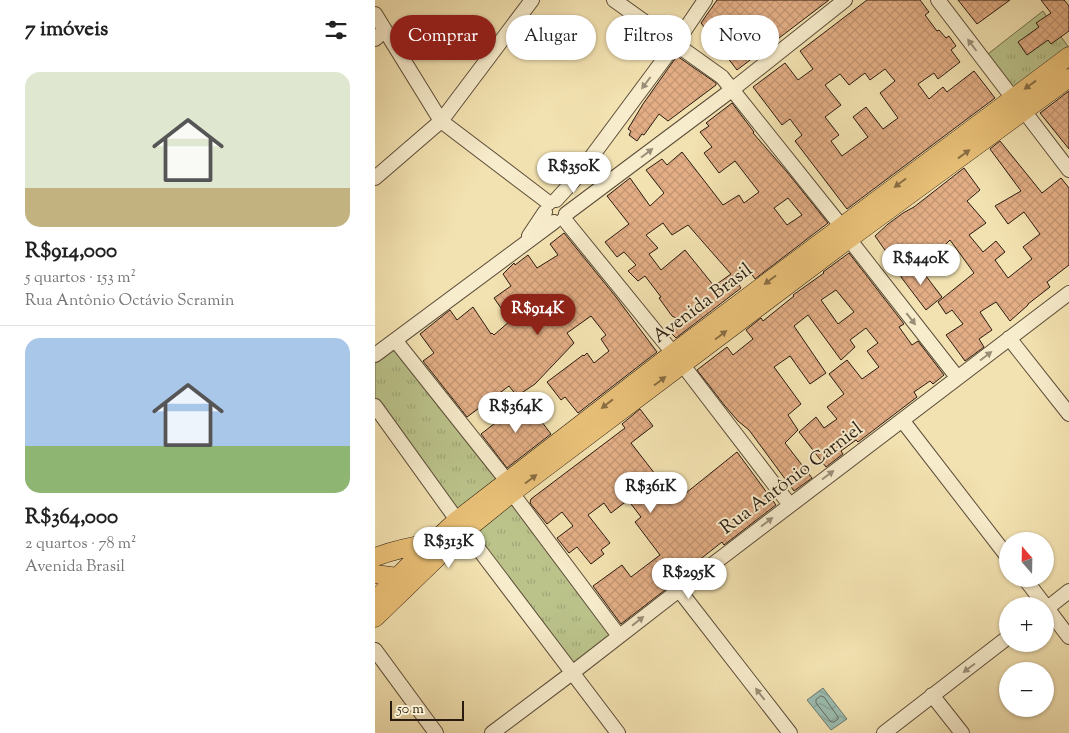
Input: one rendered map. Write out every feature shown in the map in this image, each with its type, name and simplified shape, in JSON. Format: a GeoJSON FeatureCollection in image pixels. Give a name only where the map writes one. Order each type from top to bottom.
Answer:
{"type":"FeatureCollection","features":[{"type":"Feature","properties":{"kind":"main road","name":"Avenida Brasil"},"geometry":{"type":"LineString","coordinates":[[375,600],[404,580],[461,526],[510,487],[845,233],[1012,97],[1069,56]]}},
{"type":"Feature","properties":{"kind":"main road","name":"Avenida Brasil"},"geometry":{"type":"LineString","coordinates":[[845,233],[1024,111],[1069,78]]}},
{"type":"Feature","properties":{"kind":"main road","name":"Avenida Brasil"},"geometry":{"type":"LineString","coordinates":[[375,618],[432,543],[461,526]]}},
{"type":"Feature","properties":{"kind":"main road"},"geometry":{"type":"LineString","coordinates":[[375,557],[407,547],[432,543]]}},
{"type":"Feature","properties":{"kind":"main road"},"geometry":{"type":"LineString","coordinates":[[375,574],[404,580]]}},
{"type":"Feature","properties":{"kind":"street"},"geometry":{"type":"LineString","coordinates":[[375,178],[441,121],[532,0]]}},
{"type":"Feature","properties":{"kind":"street"},"geometry":{"type":"LineString","coordinates":[[614,0],[636,15]]}},
{"type":"Feature","properties":{"kind":"street"},"geometry":{"type":"LineString","coordinates":[[691,21],[705,0]]}},
{"type":"Feature","properties":{"kind":"street"},"geometry":{"type":"LineString","coordinates":[[375,355],[523,244],[556,211],[733,89],[845,0]]}},
{"type":"Feature","properties":{"kind":"street"},"geometry":{"type":"LineString","coordinates":[[938,0],[1012,97]]}},
{"type":"Feature","properties":{"kind":"street"},"geometry":{"type":"LineString","coordinates":[[375,14],[380,34],[441,121],[556,211],[678,359],[790,505]]}},
{"type":"Feature","properties":{"kind":"street"},"geometry":{"type":"LineString","coordinates":[[691,54],[722,77],[733,89],[957,378]]}},
{"type":"Feature","properties":{"kind":"street"},"geometry":{"type":"LineString","coordinates":[[556,211],[575,180],[663,60]]}},
{"type":"Feature","properties":{"kind":"street"},"geometry":{"type":"LineString","coordinates":[[1024,111],[1069,170]]}},
{"type":"Feature","properties":{"kind":"street","name":"Rua Antônio Carniel"},"geometry":{"type":"LineString","coordinates":[[492,733],[1069,293]]}},
{"type":"Feature","properties":{"kind":"street"},"geometry":{"type":"LineString","coordinates":[[1009,338],[1069,414]]}},
{"type":"Feature","properties":{"kind":"street"},"geometry":{"type":"LineString","coordinates":[[395,340],[510,487],[619,636]]}},
{"type":"Feature","properties":{"kind":"street"},"geometry":{"type":"LineString","coordinates":[[375,406],[461,526],[618,733]]}},
{"type":"Feature","properties":{"kind":"street"},"geometry":{"type":"LineString","coordinates":[[902,420],[999,546]]}},
{"type":"Feature","properties":{"kind":"street"},"geometry":{"type":"LineString","coordinates":[[679,590],[790,733]]}},
{"type":"Feature","properties":{"kind":"street"},"geometry":{"type":"LineString","coordinates":[[1054,603],[1069,591]]}},
{"type":"Feature","properties":{"kind":"street"},"geometry":{"type":"LineString","coordinates":[[1054,619],[1069,637]]}},
{"type":"Feature","properties":{"kind":"street"},"geometry":{"type":"LineString","coordinates":[[884,733],[999,644]]}},
{"type":"Feature","properties":{"kind":"street"},"geometry":{"type":"LineString","coordinates":[[375,650],[436,733]]}},
{"type":"Feature","properties":{"kind":"street"},"geometry":{"type":"LineString","coordinates":[[932,695],[961,733]]}},
{"type":"Feature","properties":{"kind":"green space"},"geometry":{"type":"Polygon","coordinates":[[[1043,11],[1069,48],[1012,94],[984,57],[1043,11]]]}},
{"type":"Feature","properties":{"kind":"green space"},"geometry":{"type":"Polygon","coordinates":[[[395,340],[507,481],[457,520],[375,406],[375,355],[395,340]]]}},
{"type":"Feature","properties":{"kind":"green space"},"geometry":{"type":"Polygon","coordinates":[[[512,493],[619,636],[572,673],[465,531],[512,493]]]}},
{"type":"Feature","properties":{"kind":"water"},"geometry":{"type":"Polygon","coordinates":[[[823,688],[847,719],[831,730],[807,700],[823,688]]]}},
{"type":"Feature","properties":{"kind":"building"},"geometry":{"type":"Polygon","coordinates":[[[717,0],[829,0],[779,38],[779,15],[707,15],[717,0]]]}},
{"type":"Feature","properties":{"kind":"building"},"geometry":{"type":"Polygon","coordinates":[[[867,0],[920,0],[929,12],[925,15],[937,31],[939,30],[946,38],[949,36],[956,46],[951,50],[960,62],[938,79],[934,73],[918,84],[929,99],[943,87],[947,92],[974,71],[995,98],[847,209],[795,141],[802,135],[790,119],[782,125],[753,87],[785,63],[798,80],[813,69],[800,51],[867,0]],[[885,69],[870,80],[865,73],[849,85],[840,74],[825,85],[841,105],[825,117],[839,135],[831,141],[842,156],[868,137],[853,117],[866,107],[883,129],[898,118],[880,93],[895,81],[885,69]]]}},
{"type":"Feature","properties":{"kind":"building"},"geometry":{"type":"Polygon","coordinates":[[[958,0],[1010,0],[977,24],[958,0]]]}},
{"type":"Feature","properties":{"kind":"building"},"geometry":{"type":"Polygon","coordinates":[[[1041,0],[1064,0],[1069,6],[1069,31],[1051,44],[1048,40],[1027,55],[1018,42],[1039,27],[1036,23],[1051,13],[1041,0]]]}},
{"type":"Feature","properties":{"kind":"building"},"geometry":{"type":"Polygon","coordinates":[[[674,60],[683,60],[716,83],[716,85],[668,121],[659,114],[644,135],[642,134],[637,141],[629,135],[631,131],[628,129],[674,60]]]}},
{"type":"Feature","properties":{"kind":"building"},"geometry":{"type":"Polygon","coordinates":[[[729,60],[750,60],[737,70],[729,60]]]}},
{"type":"Feature","properties":{"kind":"building"},"geometry":{"type":"Polygon","coordinates":[[[1069,91],[1069,149],[1040,113],[1069,91]]]}},
{"type":"Feature","properties":{"kind":"building"},"geometry":{"type":"Polygon","coordinates":[[[732,103],[753,133],[828,223],[755,279],[748,269],[735,279],[741,288],[676,338],[667,329],[678,319],[672,316],[659,298],[661,297],[645,276],[638,281],[628,271],[636,265],[624,252],[617,257],[605,242],[629,224],[607,196],[630,178],[650,206],[664,193],[646,170],[662,159],[667,165],[682,152],[723,205],[739,195],[744,203],[759,192],[735,161],[719,173],[704,153],[712,147],[700,132],[709,126],[706,123],[732,103]],[[788,198],[774,208],[787,225],[802,215],[788,198]],[[663,223],[646,235],[658,248],[649,254],[661,270],[685,250],[714,286],[731,274],[688,225],[672,235],[663,223]]]}},
{"type":"Feature","properties":{"kind":"building"},"geometry":{"type":"Polygon","coordinates":[[[1000,141],[1042,193],[1061,178],[1069,188],[1069,265],[1047,282],[1050,287],[1010,321],[996,302],[980,312],[992,330],[979,339],[984,347],[965,361],[946,335],[963,324],[952,310],[946,314],[938,302],[974,273],[950,240],[944,246],[942,244],[933,253],[929,247],[914,259],[903,244],[887,253],[875,236],[888,224],[914,207],[964,168],[980,190],[967,201],[986,223],[969,235],[983,252],[996,241],[1005,252],[995,260],[1008,278],[1032,259],[1023,247],[1040,234],[1024,212],[1008,224],[995,206],[1021,191],[990,149],[1000,141]]]}},
{"type":"Feature","properties":{"kind":"building"},"geometry":{"type":"Polygon","coordinates":[[[564,233],[616,297],[657,352],[578,413],[565,397],[561,400],[547,382],[587,353],[594,363],[609,351],[601,339],[606,335],[591,316],[567,333],[574,343],[535,384],[517,396],[509,386],[467,417],[423,361],[434,353],[420,334],[450,310],[457,320],[473,307],[491,334],[494,335],[510,321],[494,298],[511,286],[503,274],[514,263],[515,265],[528,255],[537,268],[558,255],[550,244],[564,233]]]}},
{"type":"Feature","properties":{"kind":"building"},"geometry":{"type":"Polygon","coordinates":[[[849,253],[904,324],[899,327],[912,345],[918,341],[944,375],[933,384],[930,381],[914,392],[917,397],[858,442],[856,440],[841,451],[843,454],[826,467],[799,432],[816,417],[824,428],[837,419],[827,407],[844,394],[829,374],[847,360],[862,379],[879,367],[867,351],[878,343],[866,328],[850,340],[855,347],[841,360],[808,315],[794,326],[826,373],[810,384],[790,356],[774,367],[801,404],[788,415],[798,430],[785,443],[812,478],[794,491],[749,430],[725,406],[697,370],[727,347],[733,355],[753,339],[746,330],[761,318],[763,321],[849,253]],[[836,290],[821,300],[838,324],[854,312],[836,290]]]}},
{"type":"Feature","properties":{"kind":"building"},"geometry":{"type":"Polygon","coordinates":[[[916,263],[942,297],[926,310],[901,277],[901,274],[916,263]]]}},
{"type":"Feature","properties":{"kind":"building"},"geometry":{"type":"Polygon","coordinates":[[[525,400],[551,434],[507,468],[481,434],[525,400]]]}},
{"type":"Feature","properties":{"kind":"building"},"geometry":{"type":"Polygon","coordinates":[[[640,409],[653,426],[631,443],[676,501],[737,452],[776,505],[724,545],[722,542],[698,561],[699,564],[678,578],[621,624],[593,586],[622,565],[631,577],[660,555],[635,522],[641,517],[628,500],[611,513],[604,503],[588,515],[610,543],[601,550],[604,554],[591,564],[577,547],[569,553],[557,538],[573,526],[562,512],[547,524],[530,503],[531,499],[625,428],[622,424],[640,409]]]}}]}
